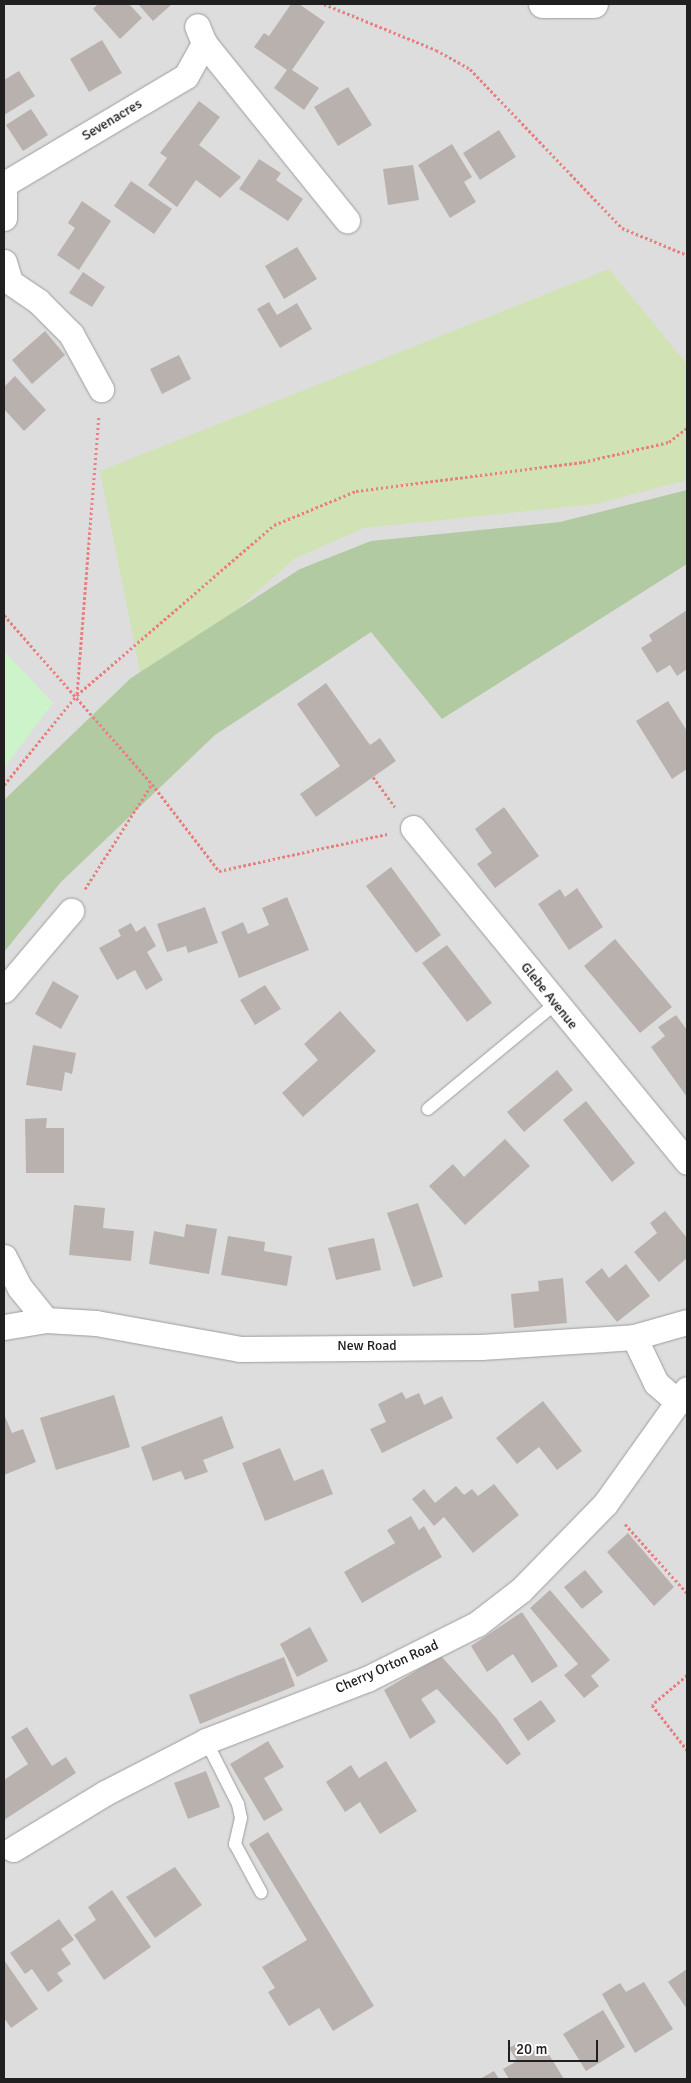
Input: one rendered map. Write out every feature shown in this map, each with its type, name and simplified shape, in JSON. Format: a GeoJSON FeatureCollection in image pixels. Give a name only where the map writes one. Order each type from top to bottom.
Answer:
{"type":"FeatureCollection","features":[{"type":"Feature","properties":{"kind":"street"},"geometry":{"type":"LineString","coordinates":[[542,4],[594,4]]}},
{"type":"Feature","properties":{"kind":"street","name":"Sevenacres"},"geometry":{"type":"LineString","coordinates":[[4,218],[5,182],[186,76],[200,34],[347,220]]}},
{"type":"Feature","properties":{"kind":"street"},"geometry":{"type":"LineString","coordinates":[[4,262],[10,282],[38,301],[71,334],[101,389]]}},
{"type":"Feature","properties":{"kind":"street","name":"Glebe Avenue"},"geometry":{"type":"LineString","coordinates":[[413,828],[555,1004],[687,1162]]}},
{"type":"Feature","properties":{"kind":"street"},"geometry":{"type":"LineString","coordinates":[[4,990],[71,911]]}},
{"type":"Feature","properties":{"kind":"street"},"geometry":{"type":"LineString","coordinates":[[4,1257],[20,1288],[46,1320]]}},
{"type":"Feature","properties":{"kind":"street","name":"New Road"},"geometry":{"type":"LineString","coordinates":[[4,1327],[46,1320],[96,1323],[240,1349],[481,1347],[634,1337],[687,1322]]}},
{"type":"Feature","properties":{"kind":"street"},"geometry":{"type":"LineString","coordinates":[[634,1337],[656,1383],[682,1395]]}},
{"type":"Feature","properties":{"kind":"street","name":"Cherry Orton Road"},"geometry":{"type":"LineString","coordinates":[[13,1850],[105,1793],[206,1741],[366,1679],[477,1624],[521,1590],[605,1504],[682,1395]]}},
{"type":"Feature","properties":{"kind":"lane"},"geometry":{"type":"LineString","coordinates":[[428,1109],[555,1004]]}},
{"type":"Feature","properties":{"kind":"lane"},"geometry":{"type":"LineString","coordinates":[[206,1741],[238,1804],[242,1818],[235,1844],[261,1892]]}},
{"type":"Feature","properties":{"kind":"path"},"geometry":{"type":"LineString","coordinates":[[324,4],[436,50],[470,69],[622,228],[687,256]]}},
{"type":"Feature","properties":{"kind":"path"},"geometry":{"type":"LineString","coordinates":[[77,694],[101,389]]}},
{"type":"Feature","properties":{"kind":"path"},"geometry":{"type":"LineString","coordinates":[[4,785],[77,694],[274,525],[356,491],[583,462],[669,442],[687,428]]}},
{"type":"Feature","properties":{"kind":"path"},"geometry":{"type":"LineString","coordinates":[[4,615],[77,694],[152,784],[218,871],[413,828],[372,778]]}},
{"type":"Feature","properties":{"kind":"path"},"geometry":{"type":"LineString","coordinates":[[71,911],[152,784]]}},
{"type":"Feature","properties":{"kind":"path"},"geometry":{"type":"LineString","coordinates":[[605,1504],[687,1593]]}},
{"type":"Feature","properties":{"kind":"path"},"geometry":{"type":"LineString","coordinates":[[687,1675],[652,1705],[687,1750]]}},
{"type":"Feature","properties":{"kind":"shaded area"},"geometry":{"type":"Polygon","coordinates":[[[4,4],[687,4],[687,2079],[4,2079],[4,4]]]}},
{"type":"Feature","properties":{"kind":"green space"},"geometry":{"type":"Polygon","coordinates":[[[609,269],[687,364],[687,480],[596,504],[364,528],[294,559],[144,692],[100,471],[609,269]]]}},
{"type":"Feature","properties":{"kind":"green space"},"geometry":{"type":"Polygon","coordinates":[[[687,490],[687,564],[442,719],[371,632],[215,735],[61,882],[4,952],[4,800],[131,678],[300,569],[371,541],[560,522],[687,490]]]}},
{"type":"Feature","properties":{"kind":"green space"},"geometry":{"type":"Polygon","coordinates":[[[4,651],[53,703],[4,768],[4,651]]]}},
{"type":"Feature","properties":{"kind":"building"},"geometry":{"type":"Polygon","coordinates":[[[98,4],[129,4],[142,18],[120,39],[93,9],[98,4]]]}},
{"type":"Feature","properties":{"kind":"building"},"geometry":{"type":"Polygon","coordinates":[[[138,4],[172,4],[153,21],[138,4]]]}},
{"type":"Feature","properties":{"kind":"building"},"geometry":{"type":"Polygon","coordinates":[[[291,4],[299,4],[325,22],[292,70],[319,88],[304,110],[274,88],[287,70],[254,47],[264,33],[269,36],[291,4]]]}},
{"type":"Feature","properties":{"kind":"building"},"geometry":{"type":"Polygon","coordinates":[[[102,40],[122,73],[89,92],[70,59],[102,40]]]}},
{"type":"Feature","properties":{"kind":"building"},"geometry":{"type":"Polygon","coordinates":[[[19,71],[35,96],[4,115],[4,80],[19,71]]]}},
{"type":"Feature","properties":{"kind":"building"},"geometry":{"type":"Polygon","coordinates":[[[348,87],[372,125],[338,146],[314,107],[348,87]]]}},
{"type":"Feature","properties":{"kind":"building"},"geometry":{"type":"Polygon","coordinates":[[[199,101],[220,117],[199,145],[241,177],[220,198],[196,180],[177,207],[148,185],[167,158],[160,153],[199,101]]]}},
{"type":"Feature","properties":{"kind":"building"},"geometry":{"type":"Polygon","coordinates":[[[31,109],[48,135],[23,151],[6,125],[31,109]]]}},
{"type":"Feature","properties":{"kind":"building"},"geometry":{"type":"Polygon","coordinates":[[[499,130],[516,157],[480,180],[463,153],[499,130]]]}},
{"type":"Feature","properties":{"kind":"building"},"geometry":{"type":"Polygon","coordinates":[[[452,144],[472,177],[464,182],[476,202],[450,218],[418,165],[452,144]]]}},
{"type":"Feature","properties":{"kind":"building"},"geometry":{"type":"Polygon","coordinates":[[[259,159],[281,173],[276,180],[303,199],[288,221],[239,189],[259,159]]]}},
{"type":"Feature","properties":{"kind":"building"},"geometry":{"type":"Polygon","coordinates":[[[413,165],[419,200],[388,205],[383,169],[413,165]]]}},
{"type":"Feature","properties":{"kind":"building"},"geometry":{"type":"Polygon","coordinates":[[[131,181],[172,209],[154,234],[114,206],[131,181]]]}},
{"type":"Feature","properties":{"kind":"building"},"geometry":{"type":"Polygon","coordinates":[[[82,201],[111,221],[79,270],[57,255],[75,228],[68,223],[82,201]]]}},
{"type":"Feature","properties":{"kind":"building"},"geometry":{"type":"Polygon","coordinates":[[[297,247],[317,279],[284,299],[265,266],[297,247]]]}},
{"type":"Feature","properties":{"kind":"building"},"geometry":{"type":"Polygon","coordinates":[[[83,272],[105,287],[92,307],[69,293],[83,272]]]}},
{"type":"Feature","properties":{"kind":"building"},"geometry":{"type":"Polygon","coordinates":[[[269,302],[277,315],[297,303],[312,329],[280,348],[257,309],[269,302]]]}},
{"type":"Feature","properties":{"kind":"building"},"geometry":{"type":"Polygon","coordinates":[[[45,331],[65,355],[32,384],[12,360],[45,331]]]}},
{"type":"Feature","properties":{"kind":"building"},"geometry":{"type":"Polygon","coordinates":[[[179,355],[191,379],[162,394],[150,369],[179,355]]]}},
{"type":"Feature","properties":{"kind":"building"},"geometry":{"type":"Polygon","coordinates":[[[15,376],[46,410],[24,431],[4,409],[4,387],[15,376]]]}},
{"type":"Feature","properties":{"kind":"building"},"geometry":{"type":"Polygon","coordinates":[[[687,610],[687,669],[677,676],[670,665],[657,673],[641,648],[652,641],[649,635],[687,610]]]}},
{"type":"Feature","properties":{"kind":"building"},"geometry":{"type":"Polygon","coordinates":[[[326,683],[370,745],[380,738],[396,761],[316,817],[300,794],[340,766],[297,704],[326,683]]]}},
{"type":"Feature","properties":{"kind":"building"},"geometry":{"type":"Polygon","coordinates":[[[668,701],[687,731],[687,769],[672,779],[636,721],[668,701]]]}},
{"type":"Feature","properties":{"kind":"building"},"geometry":{"type":"Polygon","coordinates":[[[504,807],[539,856],[495,888],[477,864],[492,853],[475,829],[504,807]]]}},
{"type":"Feature","properties":{"kind":"building"},"geometry":{"type":"Polygon","coordinates":[[[391,867],[441,935],[416,953],[366,886],[391,867]]]}},
{"type":"Feature","properties":{"kind":"building"},"geometry":{"type":"Polygon","coordinates":[[[577,888],[603,927],[569,950],[538,904],[560,889],[565,897],[577,888]]]}},
{"type":"Feature","properties":{"kind":"building"},"geometry":{"type":"Polygon","coordinates":[[[287,897],[309,950],[239,978],[221,932],[243,922],[248,934],[269,925],[262,908],[287,897]]]}},
{"type":"Feature","properties":{"kind":"building"},"geometry":{"type":"Polygon","coordinates":[[[205,907],[218,943],[188,953],[186,946],[167,952],[157,924],[205,907]]]}},
{"type":"Feature","properties":{"kind":"building"},"geometry":{"type":"Polygon","coordinates":[[[131,923],[136,932],[145,926],[156,946],[147,952],[163,980],[146,990],[135,970],[117,980],[99,948],[121,936],[118,930],[131,923]]]}},
{"type":"Feature","properties":{"kind":"building"},"geometry":{"type":"Polygon","coordinates":[[[615,939],[672,1007],[640,1033],[584,966],[615,939]]]}},
{"type":"Feature","properties":{"kind":"building"},"geometry":{"type":"Polygon","coordinates":[[[447,945],[492,1003],[467,1022],[422,963],[447,945]]]}},
{"type":"Feature","properties":{"kind":"building"},"geometry":{"type":"Polygon","coordinates":[[[53,981],[79,996],[61,1029],[35,1014],[53,981]]]}},
{"type":"Feature","properties":{"kind":"building"},"geometry":{"type":"Polygon","coordinates":[[[265,985],[281,1009],[255,1025],[240,1000],[265,985]]]}},
{"type":"Feature","properties":{"kind":"building"},"geometry":{"type":"Polygon","coordinates":[[[340,1011],[376,1051],[303,1117],[282,1093],[318,1060],[304,1044],[340,1011]]]}},
{"type":"Feature","properties":{"kind":"building"},"geometry":{"type":"Polygon","coordinates":[[[676,1015],[687,1030],[687,1097],[651,1047],[665,1036],[658,1027],[676,1015]]]}},
{"type":"Feature","properties":{"kind":"building"},"geometry":{"type":"Polygon","coordinates":[[[33,1045],[76,1053],[72,1074],[65,1072],[62,1091],[26,1085],[33,1045]]]}},
{"type":"Feature","properties":{"kind":"building"},"geometry":{"type":"Polygon","coordinates":[[[557,1070],[573,1090],[524,1132],[507,1112],[557,1070]]]}},
{"type":"Feature","properties":{"kind":"building"},"geometry":{"type":"Polygon","coordinates":[[[586,1101],[635,1163],[612,1182],[563,1120],[586,1101]]]}},
{"type":"Feature","properties":{"kind":"building"},"geometry":{"type":"Polygon","coordinates":[[[47,1118],[46,1128],[64,1128],[64,1173],[26,1173],[25,1119],[47,1118]]]}},
{"type":"Feature","properties":{"kind":"building"},"geometry":{"type":"Polygon","coordinates":[[[505,1139],[530,1166],[465,1225],[429,1186],[453,1164],[464,1177],[505,1139]]]}},
{"type":"Feature","properties":{"kind":"building"},"geometry":{"type":"Polygon","coordinates":[[[418,1203],[443,1277],[413,1287],[387,1213],[418,1203]]]}},
{"type":"Feature","properties":{"kind":"building"},"geometry":{"type":"Polygon","coordinates":[[[74,1205],[105,1208],[103,1228],[134,1231],[131,1261],[69,1255],[74,1205]]]}},
{"type":"Feature","properties":{"kind":"building"},"geometry":{"type":"Polygon","coordinates":[[[665,1211],[687,1238],[687,1258],[659,1282],[634,1252],[657,1233],[650,1223],[665,1211]]]}},
{"type":"Feature","properties":{"kind":"building"},"geometry":{"type":"Polygon","coordinates":[[[186,1224],[217,1229],[209,1274],[149,1264],[154,1231],[184,1237],[186,1224]]]}},
{"type":"Feature","properties":{"kind":"building"},"geometry":{"type":"Polygon","coordinates":[[[228,1236],[265,1242],[264,1251],[292,1256],[287,1286],[221,1275],[228,1236]]]}},
{"type":"Feature","properties":{"kind":"building"},"geometry":{"type":"Polygon","coordinates":[[[374,1238],[381,1270],[336,1280],[328,1248],[374,1238]]]}},
{"type":"Feature","properties":{"kind":"building"},"geometry":{"type":"Polygon","coordinates":[[[626,1264],[650,1296],[617,1322],[585,1282],[602,1268],[609,1278],[626,1264]]]}},
{"type":"Feature","properties":{"kind":"building"},"geometry":{"type":"Polygon","coordinates":[[[563,1278],[567,1323],[514,1328],[511,1294],[539,1291],[538,1281],[563,1278]]]}},
{"type":"Feature","properties":{"kind":"building"},"geometry":{"type":"Polygon","coordinates":[[[402,1392],[406,1399],[419,1393],[424,1405],[442,1396],[453,1418],[382,1453],[370,1429],[386,1422],[378,1404],[402,1392]]]}},
{"type":"Feature","properties":{"kind":"building"},"geometry":{"type":"Polygon","coordinates":[[[114,1395],[130,1447],[56,1470],[40,1418],[114,1395]]]}},
{"type":"Feature","properties":{"kind":"building"},"geometry":{"type":"Polygon","coordinates":[[[543,1401],[582,1451],[557,1470],[539,1447],[517,1464],[496,1438],[543,1401]]]}},
{"type":"Feature","properties":{"kind":"building"},"geometry":{"type":"Polygon","coordinates":[[[4,1414],[12,1433],[23,1429],[36,1462],[4,1475],[4,1414]]]}},
{"type":"Feature","properties":{"kind":"building"},"geometry":{"type":"Polygon","coordinates":[[[222,1416],[234,1448],[203,1460],[208,1472],[185,1480],[181,1471],[153,1481],[141,1447],[222,1416]]]}},
{"type":"Feature","properties":{"kind":"building"},"geometry":{"type":"Polygon","coordinates":[[[280,1448],[294,1481],[323,1469],[333,1494],[265,1521],[242,1463],[280,1448]]]}},
{"type":"Feature","properties":{"kind":"building"},"geometry":{"type":"Polygon","coordinates":[[[494,1484],[519,1515],[473,1553],[444,1517],[434,1526],[412,1499],[424,1489],[435,1503],[456,1486],[464,1495],[472,1489],[478,1496],[494,1484]]]}},
{"type":"Feature","properties":{"kind":"building"},"geometry":{"type":"Polygon","coordinates":[[[411,1516],[419,1530],[424,1526],[442,1557],[362,1603],[344,1572],[395,1543],[387,1530],[411,1516]]]}},
{"type":"Feature","properties":{"kind":"building"},"geometry":{"type":"Polygon","coordinates":[[[628,1533],[674,1587],[654,1606],[607,1552],[628,1533]]]}},
{"type":"Feature","properties":{"kind":"building"},"geometry":{"type":"Polygon","coordinates":[[[585,1570],[603,1592],[582,1609],[564,1587],[585,1570]]]}},
{"type":"Feature","properties":{"kind":"building"},"geometry":{"type":"Polygon","coordinates":[[[550,1590],[610,1660],[591,1676],[599,1686],[584,1698],[564,1675],[578,1664],[530,1608],[550,1590]]]}},
{"type":"Feature","properties":{"kind":"building"},"geometry":{"type":"Polygon","coordinates":[[[522,1612],[558,1666],[532,1683],[513,1654],[487,1672],[471,1646],[522,1612]]]}},
{"type":"Feature","properties":{"kind":"building"},"geometry":{"type":"Polygon","coordinates":[[[310,1627],[328,1661],[297,1677],[280,1644],[310,1627]]]}},
{"type":"Feature","properties":{"kind":"building"},"geometry":{"type":"Polygon","coordinates":[[[441,1656],[497,1719],[521,1754],[507,1765],[437,1689],[421,1699],[436,1722],[410,1739],[384,1690],[441,1656]]]}},
{"type":"Feature","properties":{"kind":"building"},"geometry":{"type":"Polygon","coordinates":[[[284,1657],[295,1686],[200,1724],[189,1695],[284,1657]]]}},
{"type":"Feature","properties":{"kind":"building"},"geometry":{"type":"Polygon","coordinates":[[[541,1700],[556,1721],[528,1741],[513,1719],[541,1700]]]}},
{"type":"Feature","properties":{"kind":"building"},"geometry":{"type":"Polygon","coordinates":[[[27,1727],[52,1766],[66,1757],[76,1773],[4,1820],[4,1780],[28,1764],[11,1737],[27,1727]]]}},
{"type":"Feature","properties":{"kind":"building"},"geometry":{"type":"Polygon","coordinates":[[[268,1741],[284,1767],[264,1778],[283,1810],[264,1821],[230,1764],[268,1741]]]}},
{"type":"Feature","properties":{"kind":"building"},"geometry":{"type":"Polygon","coordinates":[[[386,1761],[417,1811],[380,1834],[360,1802],[345,1812],[326,1782],[351,1765],[359,1778],[386,1761]]]}},
{"type":"Feature","properties":{"kind":"building"},"geometry":{"type":"Polygon","coordinates":[[[206,1771],[220,1807],[188,1819],[174,1783],[206,1771]]]}},
{"type":"Feature","properties":{"kind":"building"},"geometry":{"type":"Polygon","coordinates":[[[268,1832],[374,2006],[333,2031],[319,2008],[289,2026],[268,1992],[275,1988],[262,1967],[307,1940],[249,1844],[268,1832]]]}},
{"type":"Feature","properties":{"kind":"building"},"geometry":{"type":"Polygon","coordinates":[[[175,1867],[202,1905],[155,1938],[126,1897],[175,1867]]]}},
{"type":"Feature","properties":{"kind":"building"},"geometry":{"type":"Polygon","coordinates":[[[112,1890],[151,1947],[104,1980],[74,1935],[96,1920],[88,1907],[112,1890]]]}},
{"type":"Feature","properties":{"kind":"building"},"geometry":{"type":"Polygon","coordinates":[[[59,1919],[74,1940],[61,1949],[71,1964],[57,1973],[63,1981],[48,1992],[32,1969],[25,1974],[10,1953],[59,1919]]]}},
{"type":"Feature","properties":{"kind":"building"},"geometry":{"type":"Polygon","coordinates":[[[4,1960],[38,2009],[11,2028],[4,2018],[4,1960]]]}},
{"type":"Feature","properties":{"kind":"building"},"geometry":{"type":"Polygon","coordinates":[[[687,1969],[687,2009],[668,1982],[687,1969]]]}},
{"type":"Feature","properties":{"kind":"building"},"geometry":{"type":"Polygon","coordinates":[[[644,1982],[673,2029],[635,2053],[602,1994],[620,1983],[626,1992],[644,1982]]]}},
{"type":"Feature","properties":{"kind":"building"},"geometry":{"type":"Polygon","coordinates":[[[603,2010],[625,2047],[586,2071],[563,2034],[603,2010]]]}},
{"type":"Feature","properties":{"kind":"building"},"geometry":{"type":"Polygon","coordinates":[[[521,2041],[529,2053],[543,2045],[564,2079],[509,2079],[503,2069],[517,2061],[509,2048],[521,2041]]]}},
{"type":"Feature","properties":{"kind":"building"},"geometry":{"type":"Polygon","coordinates":[[[494,2071],[499,2079],[480,2079],[494,2071]]]}}]}
